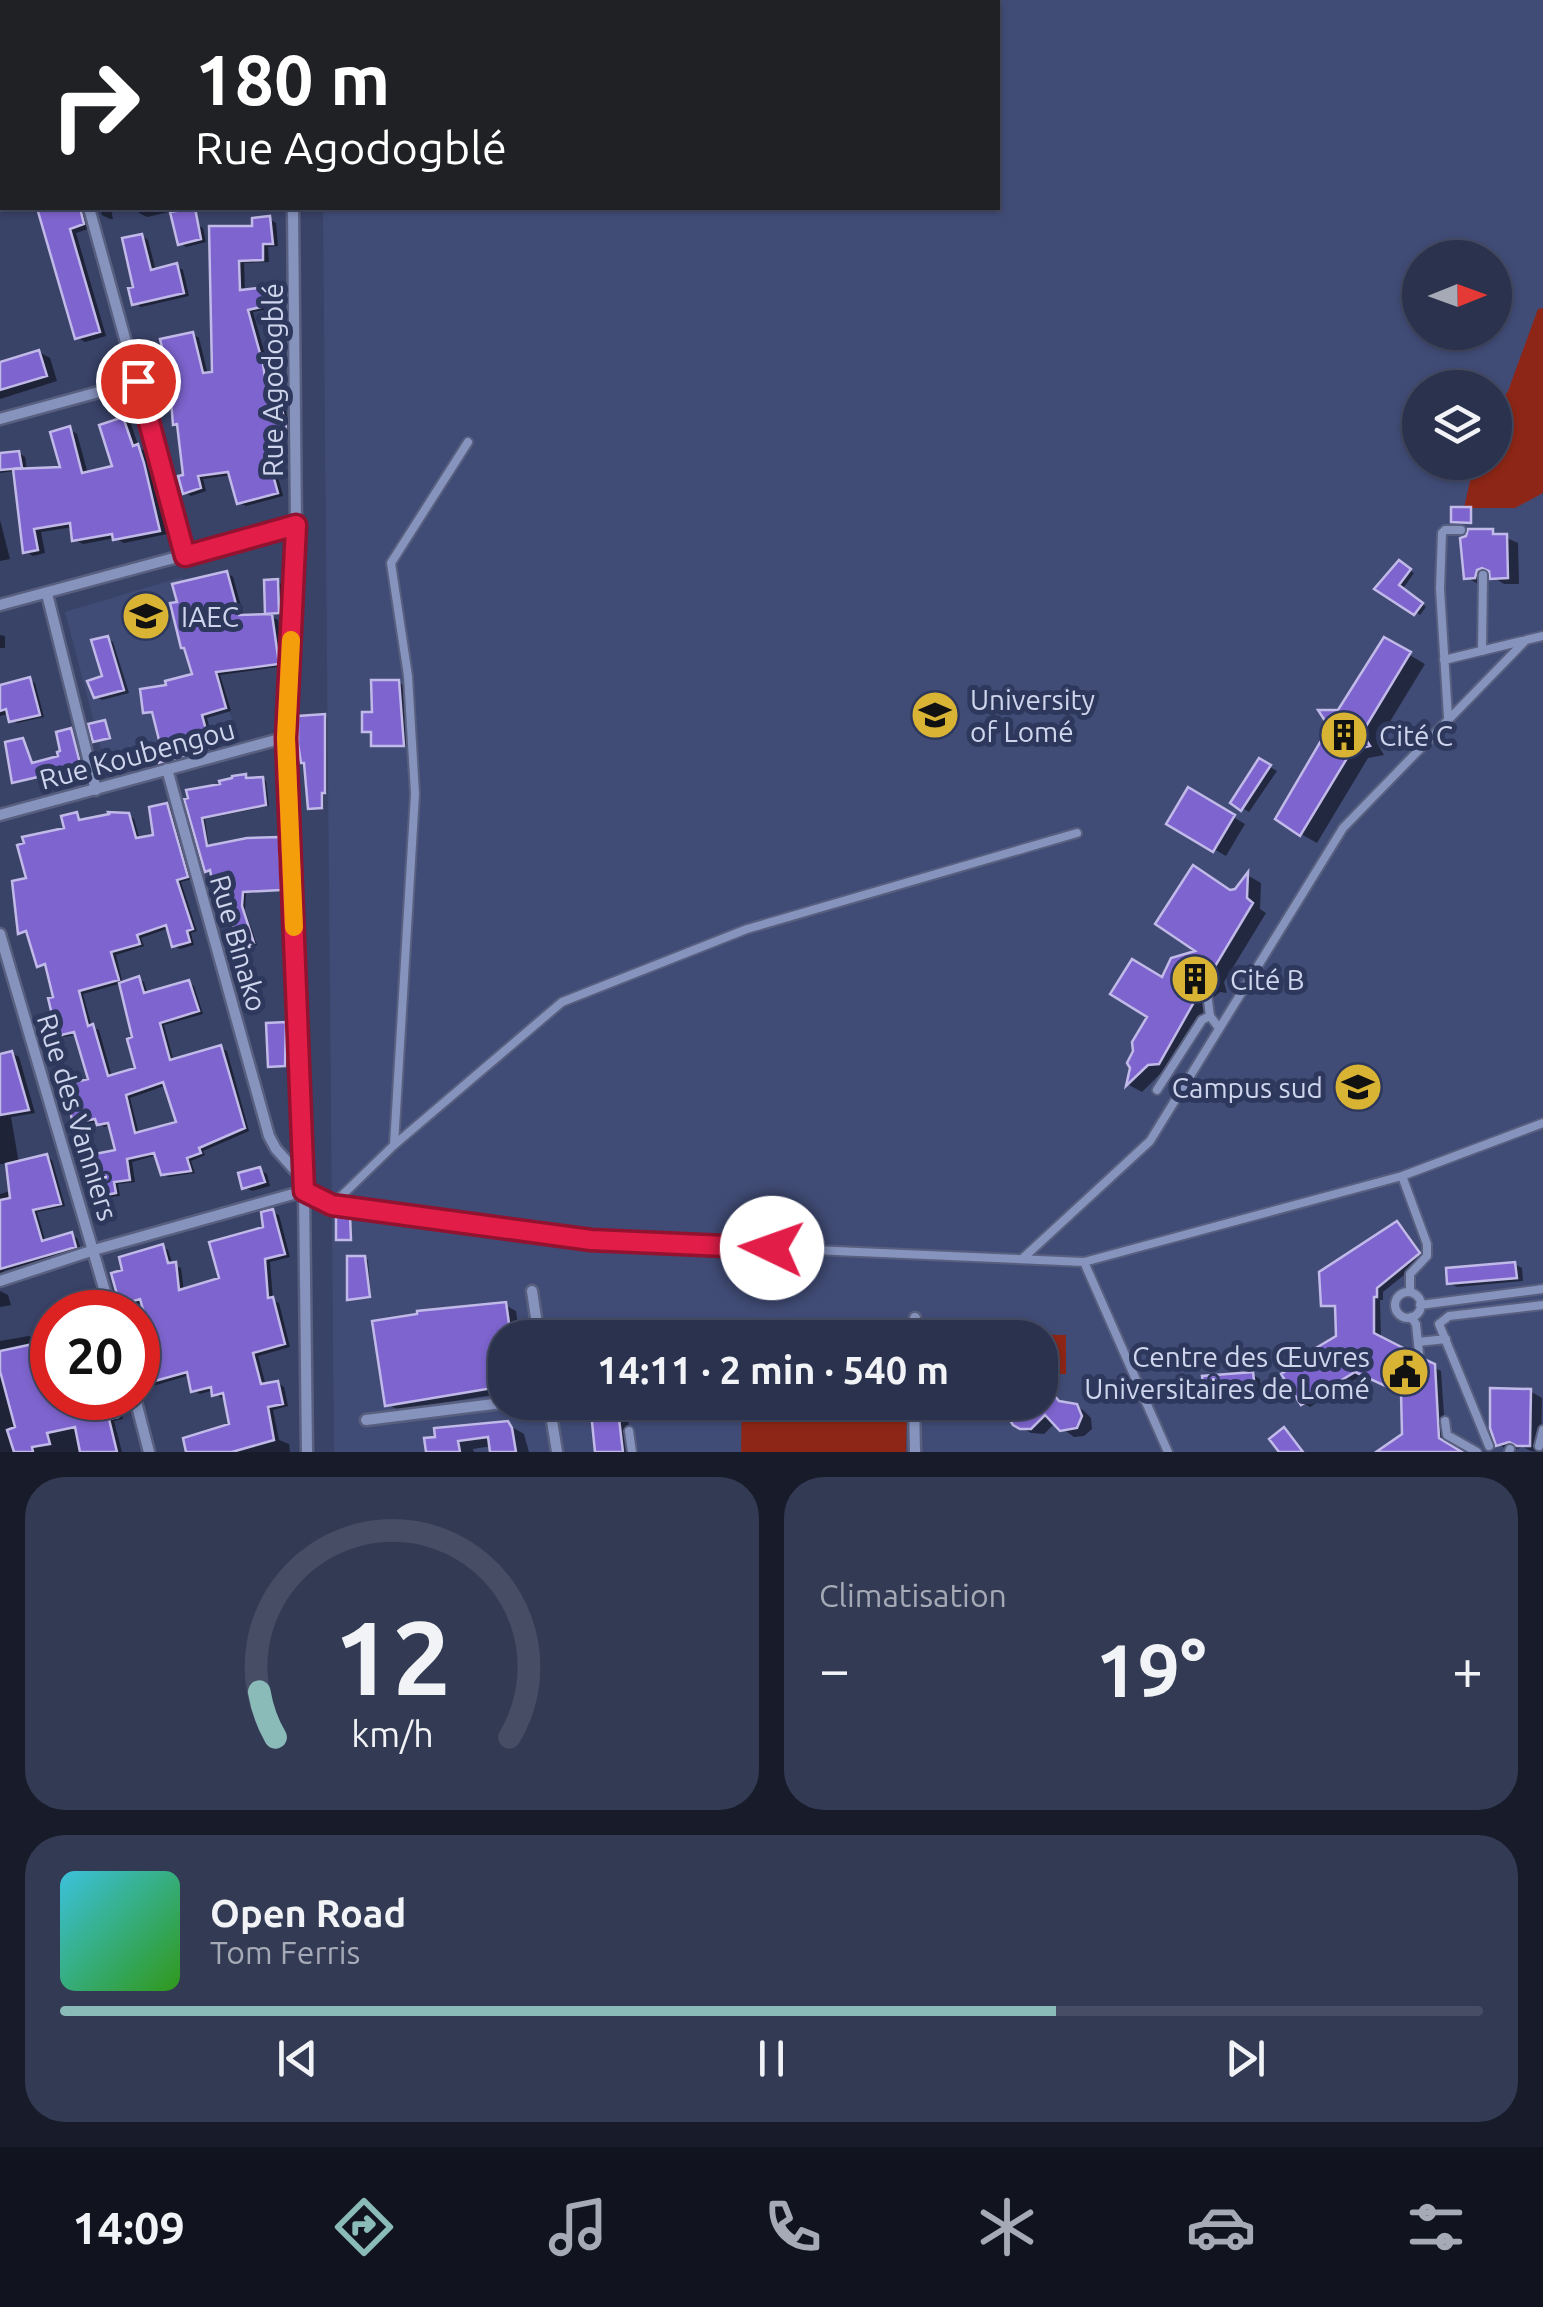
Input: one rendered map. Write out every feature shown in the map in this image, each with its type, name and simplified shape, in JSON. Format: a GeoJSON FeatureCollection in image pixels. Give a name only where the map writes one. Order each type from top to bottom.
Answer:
{"type":"FeatureCollection","features":[{"type":"Feature","properties":{"kind":"street"},"geometry":{"type":"LineString","coordinates":[[90,210],[185,556]]}},
{"type":"Feature","properties":{"kind":"street","name":"Rue Agodogblé"},"geometry":{"type":"LineString","coordinates":[[293,210],[296,525],[286,738],[304,1191],[306,1452]]}},
{"type":"Feature","properties":{"kind":"street"},"geometry":{"type":"LineString","coordinates":[[0,419],[138,381]]}},
{"type":"Feature","properties":{"kind":"street"},"geometry":{"type":"LineString","coordinates":[[0,605],[296,525]]}},
{"type":"Feature","properties":{"kind":"street"},"geometry":{"type":"LineString","coordinates":[[47,594],[96,790]]}},
{"type":"Feature","properties":{"kind":"street","name":"Rue Koubengou"},"geometry":{"type":"LineString","coordinates":[[0,815],[286,738]]}},
{"type":"Feature","properties":{"kind":"street","name":"Rue Binako"},"geometry":{"type":"LineString","coordinates":[[167,769],[269,1136],[302,1178]]}},
{"type":"Feature","properties":{"kind":"street","name":"Rue des Vanniers"},"geometry":{"type":"LineString","coordinates":[[0,934],[105,1290]]}},
{"type":"Feature","properties":{"kind":"street"},"geometry":{"type":"LineString","coordinates":[[0,1281],[94,1250],[304,1191]]}},
{"type":"Feature","properties":{"kind":"street"},"geometry":{"type":"LineString","coordinates":[[532,1291],[536,1320]]}},
{"type":"Feature","properties":{"kind":"street"},"geometry":{"type":"LineString","coordinates":[[366,1420],[488,1405]]}},
{"type":"Feature","properties":{"kind":"street"},"geometry":{"type":"LineString","coordinates":[[141,1420],[150,1452]]}},
{"type":"Feature","properties":{"kind":"street"},"geometry":{"type":"LineString","coordinates":[[552,1420],[557,1452]]}},
{"type":"Feature","properties":{"kind":"street"},"geometry":{"type":"LineString","coordinates":[[914,1420],[914,1452]]}},
{"type":"Feature","properties":{"kind":"lane"},"geometry":{"type":"LineString","coordinates":[[394,1145],[415,794],[408,676],[391,563],[468,442]]}},
{"type":"Feature","properties":{"kind":"lane"},"geometry":{"type":"LineString","coordinates":[[1448,716],[1440,590],[1442,534],[1445,530],[1461,530]]}},
{"type":"Feature","properties":{"kind":"lane"},"geometry":{"type":"LineString","coordinates":[[1482,651],[1483,575]]}},
{"type":"Feature","properties":{"kind":"lane"},"geometry":{"type":"LineString","coordinates":[[1444,660],[1543,636]]}},
{"type":"Feature","properties":{"kind":"lane"},"geometry":{"type":"LineString","coordinates":[[1022,1259],[1150,1141],[1336,838],[1448,716],[1526,640]]}},
{"type":"Feature","properties":{"kind":"lane"},"geometry":{"type":"LineString","coordinates":[[332,1205],[394,1145],[562,1002],[748,929],[1077,833]]}},
{"type":"Feature","properties":{"kind":"lane"},"geometry":{"type":"LineString","coordinates":[[1207,993],[1210,1016],[1218,1028]]}},
{"type":"Feature","properties":{"kind":"lane"},"geometry":{"type":"LineString","coordinates":[[1157,1090],[1202,1020],[1210,1016]]}},
{"type":"Feature","properties":{"kind":"lane"},"geometry":{"type":"LineString","coordinates":[[304,1191],[332,1205],[591,1240],[1084,1262],[1402,1176],[1543,1123]]}},
{"type":"Feature","properties":{"kind":"lane"},"geometry":{"type":"LineString","coordinates":[[1402,1176],[1427,1244],[1427,1256],[1410,1274],[1410,1292]]}},
{"type":"Feature","properties":{"kind":"lane"},"geometry":{"type":"LineString","coordinates":[[1084,1262],[1168,1452]]}},
{"type":"Feature","properties":{"kind":"lane"},"geometry":{"type":"LineString","coordinates":[[1410,1317],[1420,1305],[1543,1289]]}},
{"type":"Feature","properties":{"kind":"lane"},"geometry":{"type":"LineString","coordinates":[[1419,1353],[1416,1324],[1400,1314],[1395,1305],[1400,1294],[1410,1292],[1420,1305]]}},
{"type":"Feature","properties":{"kind":"lane"},"geometry":{"type":"LineString","coordinates":[[1490,1446],[1440,1324],[1450,1316],[1543,1305]]}},
{"type":"Feature","properties":{"kind":"lane"},"geometry":{"type":"LineString","coordinates":[[1418,1342],[1446,1339]]}},
{"type":"Feature","properties":{"kind":"lane"},"geometry":{"type":"LineString","coordinates":[[1445,1422],[1447,1435],[1477,1452]]}},
{"type":"Feature","properties":{"kind":"lane"},"geometry":{"type":"LineString","coordinates":[[1539,1446],[1543,1430]]}},
{"type":"Feature","properties":{"kind":"lane"},"geometry":{"type":"LineString","coordinates":[[629,1431],[632,1452]]}},
{"type":"Feature","properties":{"kind":"shaded area","name":"University of Lomé"},"geometry":{"type":"Polygon","coordinates":[[[1000,0],[1543,0],[1543,1452],[334,1452],[323,210],[1000,210],[1000,0]]]}},
{"type":"Feature","properties":{"kind":"shaded area"},"geometry":{"type":"Polygon","coordinates":[[[1543,308],[1543,493],[1515,508],[1464,508],[1470,480],[1512,480],[1512,380],[1538,309],[1543,308]]]}},
{"type":"Feature","properties":{"kind":"shaded area"},"geometry":{"type":"Polygon","coordinates":[[[182,577],[236,730],[114,757],[101,749],[65,612],[182,577]]]}},
{"type":"Feature","properties":{"kind":"shaded area"},"geometry":{"type":"Polygon","coordinates":[[[1058,1335],[1066,1335],[1066,1374],[1058,1374],[1058,1335]]]}},
{"type":"Feature","properties":{"kind":"shaded area"},"geometry":{"type":"Polygon","coordinates":[[[742,1420],[907,1420],[906,1452],[741,1452],[742,1420]]]}},
{"type":"Feature","properties":{"kind":"building"},"geometry":{"type":"Polygon","coordinates":[[[38,210],[80,210],[84,224],[70,229],[100,332],[75,339],[38,210]]]}},
{"type":"Feature","properties":{"kind":"building"},"geometry":{"type":"Polygon","coordinates":[[[195,210],[201,239],[178,245],[170,212],[195,210]]]}},
{"type":"Feature","properties":{"kind":"building"},"geometry":{"type":"Polygon","coordinates":[[[270,216],[273,244],[263,244],[263,260],[239,261],[240,290],[276,286],[278,303],[248,310],[267,392],[277,390],[286,425],[286,429],[275,432],[278,451],[273,475],[278,493],[237,504],[228,472],[198,476],[201,488],[183,494],[170,388],[163,390],[158,366],[166,364],[160,339],[193,332],[203,373],[212,372],[209,226],[252,226],[252,218],[270,216]]]}},
{"type":"Feature","properties":{"kind":"building"},"geometry":{"type":"Polygon","coordinates":[[[142,234],[151,270],[177,263],[184,293],[132,305],[128,288],[133,287],[122,238],[142,234]]]}},
{"type":"Feature","properties":{"kind":"building"},"geometry":{"type":"Polygon","coordinates":[[[39,350],[47,376],[0,390],[0,362],[39,350]]]}},
{"type":"Feature","properties":{"kind":"building"},"geometry":{"type":"Polygon","coordinates":[[[123,417],[133,446],[138,444],[160,531],[113,540],[112,534],[72,541],[70,523],[34,529],[38,550],[23,553],[13,469],[60,467],[50,432],[70,426],[82,473],[112,466],[99,425],[123,417]]]}},
{"type":"Feature","properties":{"kind":"building"},"geometry":{"type":"Polygon","coordinates":[[[19,451],[22,468],[0,470],[0,453],[19,451]]]}},
{"type":"Feature","properties":{"kind":"building"},"geometry":{"type":"Polygon","coordinates":[[[1451,507],[1471,507],[1471,523],[1451,522],[1451,507]]]}},
{"type":"Feature","properties":{"kind":"building"},"geometry":{"type":"Polygon","coordinates":[[[1468,529],[1493,529],[1493,534],[1507,534],[1508,578],[1490,579],[1489,571],[1482,568],[1475,578],[1464,579],[1460,538],[1466,536],[1468,529]]]}},
{"type":"Feature","properties":{"kind":"building"},"geometry":{"type":"Polygon","coordinates":[[[1399,560],[1411,569],[1399,585],[1423,603],[1414,615],[1374,589],[1399,560]]]}},
{"type":"Feature","properties":{"kind":"building"},"geometry":{"type":"Polygon","coordinates":[[[227,571],[239,615],[272,614],[279,664],[216,672],[226,708],[202,715],[211,748],[159,763],[157,752],[162,752],[152,712],[143,713],[140,689],[166,685],[165,681],[192,674],[170,603],[177,602],[172,584],[227,571]]]}},
{"type":"Feature","properties":{"kind":"building"},"geometry":{"type":"Polygon","coordinates":[[[278,579],[279,613],[265,614],[264,580],[278,579]]]}},
{"type":"Feature","properties":{"kind":"building"},"geometry":{"type":"Polygon","coordinates":[[[108,636],[124,690],[94,698],[87,681],[102,676],[91,640],[108,636]]]}},
{"type":"Feature","properties":{"kind":"building","name":"Cité C"},"geometry":{"type":"Polygon","coordinates":[[[1384,637],[1411,652],[1362,733],[1370,746],[1352,750],[1300,836],[1275,819],[1329,727],[1318,710],[1338,710],[1384,637]]]}},
{"type":"Feature","properties":{"kind":"building"},"geometry":{"type":"Polygon","coordinates":[[[30,677],[40,715],[9,722],[6,709],[0,711],[0,685],[30,677]]]}},
{"type":"Feature","properties":{"kind":"building"},"geometry":{"type":"Polygon","coordinates":[[[371,680],[399,680],[404,746],[371,746],[371,732],[362,732],[362,712],[372,712],[371,680]]]}},
{"type":"Feature","properties":{"kind":"building"},"geometry":{"type":"Polygon","coordinates":[[[325,714],[325,793],[322,808],[308,809],[298,716],[325,714]]]}},
{"type":"Feature","properties":{"kind":"building"},"geometry":{"type":"Polygon","coordinates":[[[105,720],[110,738],[93,742],[88,724],[105,720]]]}},
{"type":"Feature","properties":{"kind":"building"},"geometry":{"type":"Polygon","coordinates":[[[71,728],[81,767],[12,783],[5,742],[23,738],[32,763],[58,756],[56,732],[71,728]]]}},
{"type":"Feature","properties":{"kind":"building"},"geometry":{"type":"Polygon","coordinates":[[[1259,758],[1271,765],[1241,811],[1230,803],[1259,758]]]}},
{"type":"Feature","properties":{"kind":"building"},"geometry":{"type":"Polygon","coordinates":[[[246,774],[246,778],[263,777],[266,805],[202,818],[207,846],[279,837],[281,890],[243,892],[242,906],[254,943],[241,948],[232,922],[220,923],[217,889],[214,890],[210,870],[205,872],[184,799],[188,798],[186,790],[246,774]]]}},
{"type":"Feature","properties":{"kind":"building"},"geometry":{"type":"Polygon","coordinates":[[[1188,787],[1235,815],[1213,852],[1166,824],[1188,787]]]}},
{"type":"Feature","properties":{"kind":"building"},"geometry":{"type":"Polygon","coordinates":[[[167,803],[188,877],[177,880],[193,929],[187,931],[190,942],[172,947],[166,925],[137,935],[140,944],[111,952],[119,980],[79,991],[88,1026],[93,1024],[108,1076],[135,1068],[119,983],[139,976],[144,993],[189,980],[199,1011],[160,1023],[170,1060],[221,1045],[245,1128],[199,1148],[201,1153],[187,1158],[191,1171],[161,1175],[154,1153],[127,1159],[130,1180],[114,1182],[116,1193],[101,1196],[95,1154],[115,1150],[108,1123],[97,1125],[95,1119],[73,1123],[63,1085],[88,1079],[74,1032],[57,1036],[45,964],[37,967],[26,931],[18,934],[12,881],[26,878],[17,845],[24,843],[22,837],[64,828],[61,816],[77,812],[79,820],[108,812],[129,813],[136,838],[153,835],[149,807],[167,803]],[[163,1082],[126,1095],[135,1133],[176,1122],[163,1082]]]}},
{"type":"Feature","properties":{"kind":"building"},"geometry":{"type":"Polygon","coordinates":[[[1193,865],[1230,890],[1248,872],[1247,898],[1253,903],[1211,973],[1213,989],[1202,988],[1159,1064],[1148,1065],[1126,1086],[1132,1042],[1147,1017],[1110,994],[1132,959],[1162,977],[1171,958],[1195,951],[1155,924],[1193,865]]]}},
{"type":"Feature","properties":{"kind":"building"},"geometry":{"type":"Polygon","coordinates":[[[286,1022],[285,1066],[268,1067],[266,1023],[286,1022]]]}},
{"type":"Feature","properties":{"kind":"building"},"geometry":{"type":"Polygon","coordinates":[[[12,1051],[29,1110],[0,1115],[0,1054],[12,1051]]]}},
{"type":"Feature","properties":{"kind":"building"},"geometry":{"type":"Polygon","coordinates":[[[47,1154],[61,1204],[33,1210],[42,1241],[72,1232],[76,1247],[0,1269],[0,1200],[10,1198],[6,1164],[47,1154]]]}},
{"type":"Feature","properties":{"kind":"building"},"geometry":{"type":"Polygon","coordinates":[[[260,1167],[265,1182],[242,1189],[238,1173],[260,1167]]]}},
{"type":"Feature","properties":{"kind":"building"},"geometry":{"type":"Polygon","coordinates":[[[273,1209],[285,1254],[265,1259],[268,1298],[273,1297],[285,1344],[253,1353],[261,1384],[278,1381],[283,1404],[268,1407],[274,1440],[232,1452],[186,1452],[183,1438],[229,1424],[223,1393],[212,1396],[211,1387],[191,1392],[187,1372],[160,1380],[160,1290],[116,1290],[111,1273],[122,1270],[119,1257],[163,1244],[168,1263],[176,1262],[179,1290],[219,1278],[209,1242],[263,1227],[261,1212],[273,1209]]]}},
{"type":"Feature","properties":{"kind":"building"},"geometry":{"type":"Polygon","coordinates":[[[336,1214],[350,1215],[351,1240],[336,1240],[336,1214]]]}},
{"type":"Feature","properties":{"kind":"building"},"geometry":{"type":"Polygon","coordinates":[[[1397,1221],[1420,1253],[1377,1288],[1374,1333],[1411,1352],[1415,1359],[1435,1364],[1439,1438],[1462,1452],[1376,1452],[1402,1434],[1401,1393],[1355,1372],[1301,1405],[1281,1374],[1336,1336],[1335,1306],[1321,1306],[1319,1272],[1397,1221]]]}},
{"type":"Feature","properties":{"kind":"building"},"geometry":{"type":"Polygon","coordinates":[[[347,1256],[365,1256],[370,1297],[347,1300],[347,1256]]]}},
{"type":"Feature","properties":{"kind":"building"},"geometry":{"type":"Polygon","coordinates":[[[1515,1262],[1517,1278],[1447,1284],[1446,1268],[1515,1262]]]}},
{"type":"Feature","properties":{"kind":"building"},"geometry":{"type":"Polygon","coordinates":[[[506,1302],[508,1320],[488,1320],[488,1389],[385,1406],[372,1321],[417,1311],[506,1302]]]}},
{"type":"Feature","properties":{"kind":"building"},"geometry":{"type":"Polygon","coordinates":[[[30,1345],[30,1420],[109,1420],[117,1452],[80,1452],[75,1427],[47,1433],[50,1444],[32,1447],[33,1452],[14,1452],[7,1430],[15,1427],[0,1371],[0,1351],[30,1345]]]}},
{"type":"Feature","properties":{"kind":"building"},"geometry":{"type":"Polygon","coordinates":[[[1253,1372],[1255,1388],[1204,1392],[1202,1376],[1253,1372]]]}},
{"type":"Feature","properties":{"kind":"building"},"geometry":{"type":"Polygon","coordinates":[[[1490,1388],[1531,1389],[1530,1446],[1509,1442],[1496,1446],[1490,1428],[1490,1388]]]}},
{"type":"Feature","properties":{"kind":"building"},"geometry":{"type":"Polygon","coordinates":[[[1058,1400],[1077,1404],[1082,1416],[1077,1428],[1060,1431],[1050,1420],[1058,1420],[1058,1400]]]}},
{"type":"Feature","properties":{"kind":"building"},"geometry":{"type":"Polygon","coordinates":[[[592,1420],[619,1420],[623,1452],[595,1452],[592,1420]]]}},
{"type":"Feature","properties":{"kind":"building"},"geometry":{"type":"Polygon","coordinates":[[[1010,1420],[1040,1420],[1031,1429],[1013,1425],[1010,1420]]]}},
{"type":"Feature","properties":{"kind":"building"},"geometry":{"type":"Polygon","coordinates":[[[508,1421],[516,1452],[490,1452],[488,1437],[458,1441],[460,1452],[426,1452],[424,1438],[435,1437],[434,1428],[508,1421]]]}},
{"type":"Feature","properties":{"kind":"building"},"geometry":{"type":"Polygon","coordinates":[[[1284,1427],[1303,1452],[1279,1452],[1269,1439],[1284,1427]]]}},
{"type":"Feature","properties":{"kind":"slow traffic"},"geometry":{"type":"LineString","coordinates":[[291,640],[286,738],[294,927]]}},
{"type":"Feature","properties":{"kind":"place","name":"IAEC"},"geometry":{"type":"Point","coordinates":[146,616]}},
{"type":"Feature","properties":{"kind":"place","name":"University of Lomé"},"geometry":{"type":"Point","coordinates":[935,715]}},
{"type":"Feature","properties":{"kind":"place","name":"Cité C"},"geometry":{"type":"Point","coordinates":[1344,735]}},
{"type":"Feature","properties":{"kind":"place","name":"Cité B"},"geometry":{"type":"Point","coordinates":[1195,979]}},
{"type":"Feature","properties":{"kind":"place","name":"Campus sud"},"geometry":{"type":"Point","coordinates":[1358,1087]}},
{"type":"Feature","properties":{"kind":"place","name":"Centre des Œuvres Universitaires de Lomé"},"geometry":{"type":"Point","coordinates":[1405,1372]}},
{"type":"Feature","properties":{"kind":"route"},"geometry":{"type":"LineString","coordinates":[[138,381],[185,556],[296,525],[286,738],[304,1191],[332,1205],[591,1240],[772,1248]]}}]}
